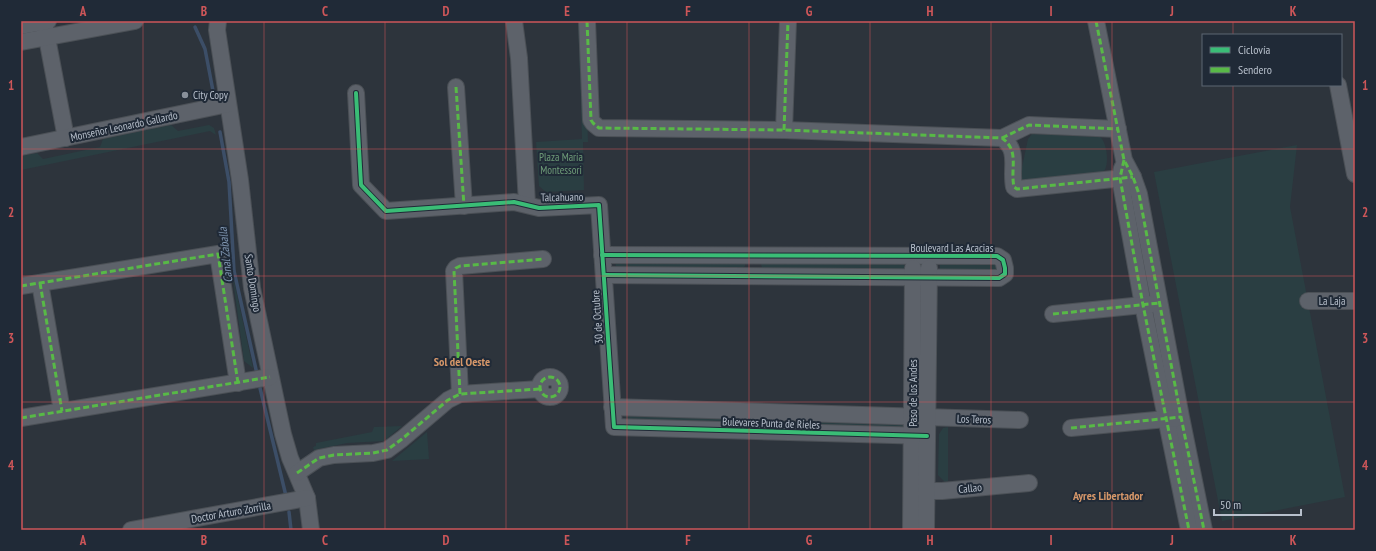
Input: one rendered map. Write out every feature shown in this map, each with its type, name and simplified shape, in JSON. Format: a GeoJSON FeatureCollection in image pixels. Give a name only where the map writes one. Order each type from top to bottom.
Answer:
{"type":"FeatureCollection","features":[{"type":"Feature","properties":{"kind":"street"},"geometry":{"type":"LineString","coordinates":[[21,26],[46,27],[135,21]]}},
{"type":"Feature","properties":{"kind":"street"},"geometry":{"type":"LineString","coordinates":[[514,21],[519,58],[527,204]]}},
{"type":"Feature","properties":{"kind":"street"},"geometry":{"type":"LineString","coordinates":[[587,21],[591,120],[598,128],[784,130],[1002,138],[1029,125],[1118,129]]}},
{"type":"Feature","properties":{"kind":"street"},"geometry":{"type":"LineString","coordinates":[[784,130],[788,21]]}},
{"type":"Feature","properties":{"kind":"street"},"geometry":{"type":"LineString","coordinates":[[1096,21],[1173,418],[1199,530]]}},
{"type":"Feature","properties":{"kind":"street","name":"Santo Domingo"},"geometry":{"type":"LineString","coordinates":[[214,24],[240,180],[252,288],[270,378],[286,445],[307,498],[311,530]]}},
{"type":"Feature","properties":{"kind":"street"},"geometry":{"type":"LineString","coordinates":[[21,42],[46,27]]}},
{"type":"Feature","properties":{"kind":"street"},"geometry":{"type":"LineString","coordinates":[[46,27],[66,138]]}},
{"type":"Feature","properties":{"kind":"street"},"geometry":{"type":"LineString","coordinates":[[1338,86],[1355,174]]}},
{"type":"Feature","properties":{"kind":"street"},"geometry":{"type":"LineString","coordinates":[[456,87],[464,206]]}},
{"type":"Feature","properties":{"kind":"street","name":"Talcahuano"},"geometry":{"type":"LineString","coordinates":[[356,93],[362,185],[386,211],[514,202],[539,208],[599,205]]}},
{"type":"Feature","properties":{"kind":"street","name":"Monseñor Leonardo Gallardo"},"geometry":{"type":"LineString","coordinates":[[21,147],[228,104]]}},
{"type":"Feature","properties":{"kind":"street"},"geometry":{"type":"LineString","coordinates":[[1002,138],[1008,142],[1013,151],[1012,181],[1014,187],[1017,188],[1127,178]]}},
{"type":"Feature","properties":{"kind":"street","name":"30 de Octubre"},"geometry":{"type":"LineString","coordinates":[[599,205],[614,427]]}},
{"type":"Feature","properties":{"kind":"street"},"geometry":{"type":"LineString","coordinates":[[21,286],[218,254],[238,383]]}},
{"type":"Feature","properties":{"kind":"street","name":"Boulevard Las Acacias"},"geometry":{"type":"LineString","coordinates":[[602,256],[997,256],[1003,260],[1005,271],[1005,274],[999,278],[604,275]]}},
{"type":"Feature","properties":{"kind":"street"},"geometry":{"type":"LineString","coordinates":[[754,256],[754,276]]}},
{"type":"Feature","properties":{"kind":"street","name":"Paso de los Andes"},"geometry":{"type":"LineString","coordinates":[[911,530],[919,491],[921,256]]}},
{"type":"Feature","properties":{"kind":"street"},"geometry":{"type":"LineString","coordinates":[[460,394],[454,271],[460,266],[544,259]]}},
{"type":"Feature","properties":{"kind":"street"},"geometry":{"type":"LineString","coordinates":[[40,283],[62,411]]}},
{"type":"Feature","properties":{"kind":"street","name":"La Laja"},"geometry":{"type":"LineString","coordinates":[[1308,301],[1355,301]]}},
{"type":"Feature","properties":{"kind":"street"},"geometry":{"type":"LineString","coordinates":[[1053,314],[1151,304]]}},
{"type":"Feature","properties":{"kind":"street"},"geometry":{"type":"LineString","coordinates":[[21,418],[270,378]]}},
{"type":"Feature","properties":{"kind":"street"},"geometry":{"type":"LineString","coordinates":[[297,474],[319,458],[334,455],[372,453],[387,450],[448,400],[460,394],[540,389]]}},
{"type":"Feature","properties":{"kind":"street","name":"Bulevares Punta de Rieles"},"geometry":{"type":"LineString","coordinates":[[612,407],[920,417]]}},
{"type":"Feature","properties":{"kind":"street"},"geometry":{"type":"LineString","coordinates":[[757,412],[758,431]]}},
{"type":"Feature","properties":{"kind":"street","name":"Los Teros"},"geometry":{"type":"LineString","coordinates":[[920,417],[1020,420]]}},
{"type":"Feature","properties":{"kind":"street"},"geometry":{"type":"LineString","coordinates":[[1071,428],[1173,418]]}},
{"type":"Feature","properties":{"kind":"street","name":"Bulevares Punta de Rieles"},"geometry":{"type":"LineString","coordinates":[[614,427],[920,436]]}},
{"type":"Feature","properties":{"kind":"street","name":"Callao"},"geometry":{"type":"LineString","coordinates":[[919,491],[942,491],[1029,482]]}},
{"type":"Feature","properties":{"kind":"street","name":"Paso de los Andes"},"geometry":{"type":"LineString","coordinates":[[919,491],[926,530]]}},
{"type":"Feature","properties":{"kind":"street","name":"Doctor Arturo Zorrilla"},"geometry":{"type":"LineString","coordinates":[[131,530],[307,498]]}},
{"type":"Feature","properties":{"kind":"green space","name":"Plaza Maria Montessori"},"geometry":{"type":"Polygon","coordinates":[[[578,21],[584,21],[588,142],[583,142],[584,190],[546,192],[539,186],[536,142],[582,139],[578,21]]]}},
{"type":"Feature","properties":{"kind":"green space"},"geometry":{"type":"Polygon","coordinates":[[[171,125],[178,131],[209,125],[214,128],[216,135],[210,131],[21,170],[21,156],[37,153],[43,159],[100,147],[103,139],[171,125]]]}},
{"type":"Feature","properties":{"kind":"green space"},"geometry":{"type":"Polygon","coordinates":[[[1032,134],[1100,137],[1107,154],[1105,169],[1103,172],[1024,180],[1021,179],[1021,172],[1028,139],[1032,134]]]}},
{"type":"Feature","properties":{"kind":"green space"},"geometry":{"type":"Polygon","coordinates":[[[1297,145],[1290,207],[1345,497],[1222,521],[1154,172],[1297,145]]]}},
{"type":"Feature","properties":{"kind":"green space"},"geometry":{"type":"Polygon","coordinates":[[[615,261],[745,262],[745,266],[743,268],[616,267],[615,261]]]}},
{"type":"Feature","properties":{"kind":"green space"},"geometry":{"type":"Polygon","coordinates":[[[902,262],[905,267],[903,270],[762,269],[761,263],[902,262]]]}},
{"type":"Feature","properties":{"kind":"green space"},"geometry":{"type":"Polygon","coordinates":[[[940,263],[996,263],[999,272],[940,270],[940,263]]]}},
{"type":"Feature","properties":{"kind":"green space"},"geometry":{"type":"Polygon","coordinates":[[[232,272],[253,368],[244,361],[232,272]]]}},
{"type":"Feature","properties":{"kind":"green space"},"geometry":{"type":"Polygon","coordinates":[[[626,413],[753,419],[750,425],[626,420],[626,413]]]}},
{"type":"Feature","properties":{"kind":"green space"},"geometry":{"type":"Polygon","coordinates":[[[767,420],[902,423],[904,428],[767,424],[767,420]]]}},
{"type":"Feature","properties":{"kind":"green space"},"geometry":{"type":"Polygon","coordinates":[[[402,426],[384,441],[347,443],[314,450],[313,447],[316,446],[316,443],[372,432],[374,427],[402,426]]]}},
{"type":"Feature","properties":{"kind":"green space"},"geometry":{"type":"Polygon","coordinates":[[[948,427],[948,481],[945,482],[938,475],[939,434],[943,428],[948,427]]]}},
{"type":"Feature","properties":{"kind":"green space"},"geometry":{"type":"Polygon","coordinates":[[[427,432],[429,459],[392,461],[427,432]]]}},
{"type":"Feature","properties":{"kind":"waterway","name":"Canal Zaballa"},"geometry":{"type":"LineString","coordinates":[[195,27],[205,49],[214,96]]}},
{"type":"Feature","properties":{"kind":"waterway","name":"Canal Zaballa"},"geometry":{"type":"LineString","coordinates":[[220,132],[229,182],[234,271],[257,374]]}},
{"type":"Feature","properties":{"kind":"waterway","name":"Canal Zaballa"},"geometry":{"type":"LineString","coordinates":[[260,388],[286,496]]}},
{"type":"Feature","properties":{"kind":"waterway","name":"Canal Zaballa"},"geometry":{"type":"LineString","coordinates":[[289,512],[291,530]]}},
{"type":"Feature","properties":{"kind":"marked path"},"geometry":{"type":"LineString","coordinates":[[587,21],[591,120],[599,128],[784,130],[1002,138],[1008,143],[1013,154],[1013,180],[1014,187],[1017,189],[1133,177]]}},
{"type":"Feature","properties":{"kind":"marked path"},"geometry":{"type":"LineString","coordinates":[[784,130],[788,21]]}},
{"type":"Feature","properties":{"kind":"marked path"},"geometry":{"type":"LineString","coordinates":[[1096,21],[1124,160],[1133,177],[1139,194],[1204,530]]}},
{"type":"Feature","properties":{"kind":"marked path"},"geometry":{"type":"LineString","coordinates":[[456,87],[464,206]]}},
{"type":"Feature","properties":{"kind":"marked path"},"geometry":{"type":"LineString","coordinates":[[1002,138],[1029,125],[1118,129]]}},
{"type":"Feature","properties":{"kind":"marked path"},"geometry":{"type":"LineString","coordinates":[[1124,160],[1120,178],[1143,305],[1189,530]]}},
{"type":"Feature","properties":{"kind":"marked path"},"geometry":{"type":"LineString","coordinates":[[21,286],[218,254],[238,383]]}},
{"type":"Feature","properties":{"kind":"marked path"},"geometry":{"type":"LineString","coordinates":[[460,394],[454,271],[460,266],[543,259]]}},
{"type":"Feature","properties":{"kind":"marked path"},"geometry":{"type":"LineString","coordinates":[[40,283],[62,411]]}},
{"type":"Feature","properties":{"kind":"marked path"},"geometry":{"type":"LineString","coordinates":[[1053,314],[1159,303]]}},
{"type":"Feature","properties":{"kind":"marked path"},"geometry":{"type":"LineString","coordinates":[[21,418],[270,377]]}},
{"type":"Feature","properties":{"kind":"marked path"},"geometry":{"type":"LineString","coordinates":[[550,377],[557,380],[560,387],[557,394],[550,397],[543,394],[540,387],[543,380],[550,377]]}},
{"type":"Feature","properties":{"kind":"marked path"},"geometry":{"type":"LineString","coordinates":[[297,473],[319,458],[334,455],[373,453],[387,450],[448,400],[460,394],[540,389]]}},
{"type":"Feature","properties":{"kind":"marked path"},"geometry":{"type":"LineString","coordinates":[[1071,428],[1181,417]]}},
{"type":"Feature","properties":{"kind":"cycle path"},"geometry":{"type":"LineString","coordinates":[[356,93],[361,185],[386,211],[514,202],[539,208],[599,205],[614,427],[927,436]]}},
{"type":"Feature","properties":{"kind":"cycle path"},"geometry":{"type":"LineString","coordinates":[[602,255],[997,256],[1003,260],[1005,268],[1005,274],[999,278],[604,275]]}},
{"type":"Feature","properties":{"kind":"place","name":"City Copy"},"geometry":{"type":"Point","coordinates":[185,95]}},
{"type":"Feature","properties":{"kind":"district","name":"Sol del Oeste"},"geometry":{"type":"Point","coordinates":[462,361]}},
{"type":"Feature","properties":{"kind":"district","name":"Ayres Libertador"},"geometry":{"type":"Point","coordinates":[1108,495]}}]}
